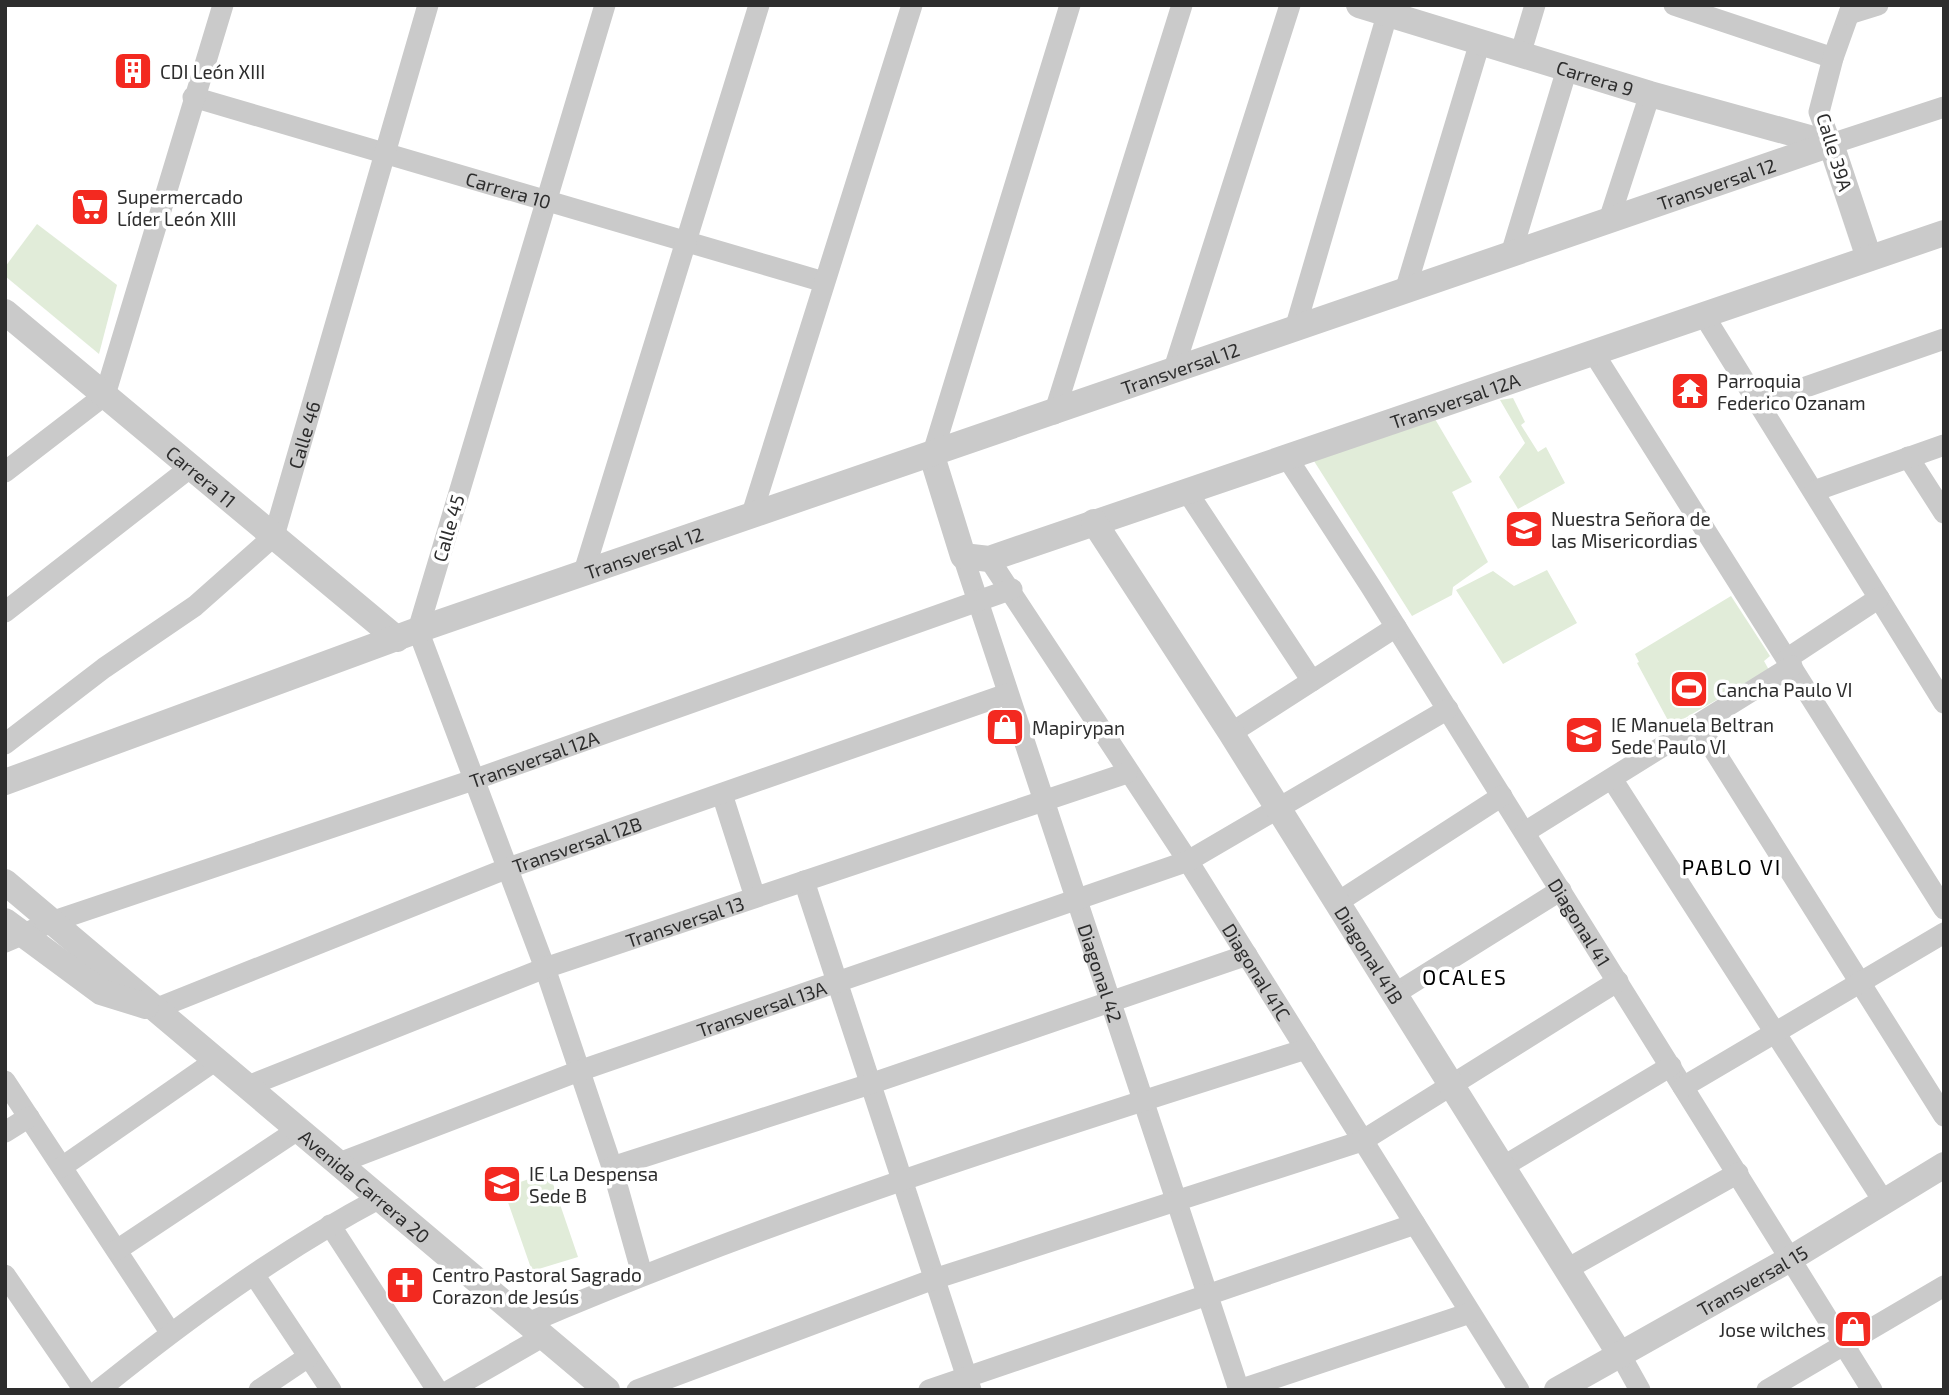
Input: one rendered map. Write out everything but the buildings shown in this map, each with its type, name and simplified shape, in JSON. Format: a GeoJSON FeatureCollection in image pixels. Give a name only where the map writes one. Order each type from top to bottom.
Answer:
{"type":"FeatureCollection","features":[{"type":"Feature","properties":{"kind":"street"},"geometry":{"type":"LineString","coordinates":[[5,472],[105,395],[223,5]]}},
{"type":"Feature","properties":{"kind":"street","name":"Calle 46"},"geometry":{"type":"LineString","coordinates":[[274,536],[428,5]]}},
{"type":"Feature","properties":{"kind":"street","name":"Calle 45"},"geometry":{"type":"LineString","coordinates":[[408,635],[605,5]]}},
{"type":"Feature","properties":{"kind":"street"},"geometry":{"type":"LineString","coordinates":[[583,575],[759,5]]}},
{"type":"Feature","properties":{"kind":"street"},"geometry":{"type":"LineString","coordinates":[[751,517],[912,5]]}},
{"type":"Feature","properties":{"kind":"street"},"geometry":{"type":"LineString","coordinates":[[976,557],[932,456],[1070,5]]}},
{"type":"Feature","properties":{"kind":"street"},"geometry":{"type":"LineString","coordinates":[[1054,414],[1182,5]]}},
{"type":"Feature","properties":{"kind":"street"},"geometry":{"type":"LineString","coordinates":[[1172,372],[1290,5]]}},
{"type":"Feature","properties":{"kind":"street","name":"Carrera 9"},"geometry":{"type":"LineString","coordinates":[[1359,5],[1388,10],[1567,69],[1831,144]]}},
{"type":"Feature","properties":{"kind":"street"},"geometry":{"type":"LineString","coordinates":[[1520,54],[1535,5]]}},
{"type":"Feature","properties":{"kind":"street"},"geometry":{"type":"LineString","coordinates":[[1674,5],[1833,58]]}},
{"type":"Feature","properties":{"kind":"street"},"geometry":{"type":"LineString","coordinates":[[1850,9],[1878,5]]}},
{"type":"Feature","properties":{"kind":"street","name":"Calle 39A"},"geometry":{"type":"LineString","coordinates":[[1850,9],[1833,58],[1819,112],[1869,258]]}},
{"type":"Feature","properties":{"kind":"street"},"geometry":{"type":"LineString","coordinates":[[1295,329],[1388,10]]}},
{"type":"Feature","properties":{"kind":"street"},"geometry":{"type":"LineString","coordinates":[[1405,291],[1480,42]]}},
{"type":"Feature","properties":{"kind":"street"},"geometry":{"type":"LineString","coordinates":[[1511,254],[1567,69]]}},
{"type":"Feature","properties":{"kind":"street"},"geometry":{"type":"LineString","coordinates":[[1609,220],[1650,94]]}},
{"type":"Feature","properties":{"kind":"street","name":"Carrera 10"},"geometry":{"type":"LineString","coordinates":[[193,97],[824,282]]}},
{"type":"Feature","properties":{"kind":"street","name":"Transversal 12"},"geometry":{"type":"LineString","coordinates":[[408,635],[1944,107]]}},
{"type":"Feature","properties":{"kind":"street","name":"Transversal 12A"},"geometry":{"type":"LineString","coordinates":[[976,557],[1094,522],[1944,233]]}},
{"type":"Feature","properties":{"kind":"street","name":"Carrera 11"},"geometry":{"type":"LineString","coordinates":[[5,312],[274,536],[408,635]]}},
{"type":"Feature","properties":{"kind":"street"},"geometry":{"type":"LineString","coordinates":[[1703,314],[1944,703]]}},
{"type":"Feature","properties":{"kind":"street"},"geometry":{"type":"LineString","coordinates":[[1760,403],[1944,339]]}},
{"type":"Feature","properties":{"kind":"street"},"geometry":{"type":"LineString","coordinates":[[1593,352],[1944,909]]}},
{"type":"Feature","properties":{"kind":"street"},"geometry":{"type":"LineString","coordinates":[[1814,491],[1944,444]]}},
{"type":"Feature","properties":{"kind":"street","name":"Diagonal 41"},"geometry":{"type":"LineString","coordinates":[[1286,456],[1448,709],[1872,1390]]}},
{"type":"Feature","properties":{"kind":"street"},"geometry":{"type":"LineString","coordinates":[[1908,457],[1944,513]]}},
{"type":"Feature","properties":{"kind":"street"},"geometry":{"type":"LineString","coordinates":[[5,611],[191,467]]}},
{"type":"Feature","properties":{"kind":"street"},"geometry":{"type":"LineString","coordinates":[[1186,490],[1312,681]]}},
{"type":"Feature","properties":{"kind":"street","name":"Diagonal 41B"},"geometry":{"type":"LineString","coordinates":[[1094,522],[1279,808],[1569,1268],[1640,1390]]}},
{"type":"Feature","properties":{"kind":"street"},"geometry":{"type":"LineString","coordinates":[[5,744],[104,668],[195,606],[274,536]]}},
{"type":"Feature","properties":{"kind":"street","name":"Diagonal 41C"},"geometry":{"type":"LineString","coordinates":[[976,557],[1012,590],[1127,773],[1188,861],[1519,1390]]}},
{"type":"Feature","properties":{"kind":"street","name":"Diagonal 42"},"geometry":{"type":"LineString","coordinates":[[976,557],[977,604],[1239,1390]]}},
{"type":"Feature","properties":{"kind":"street","name":"Transversal 12A"},"geometry":{"type":"LineString","coordinates":[[11,933],[54,921],[476,779],[1012,590]]}},
{"type":"Feature","properties":{"kind":"street"},"geometry":{"type":"LineString","coordinates":[[1525,832],[1698,725],[1880,598]]}},
{"type":"Feature","properties":{"kind":"street"},"geometry":{"type":"LineString","coordinates":[[1231,733],[1396,627]]}},
{"type":"Feature","properties":{"kind":"street"},"geometry":{"type":"LineString","coordinates":[[5,782],[408,635],[476,779],[545,968],[612,1167],[642,1274]]}},
{"type":"Feature","properties":{"kind":"street","name":"Transversal 12B"},"geometry":{"type":"LineString","coordinates":[[155,1009],[508,868],[1007,694]]}},
{"type":"Feature","properties":{"kind":"street","name":"Transversal 13A"},"geometry":{"type":"LineString","coordinates":[[339,1163],[579,1070],[1188,861],[1448,709]]}},
{"type":"Feature","properties":{"kind":"street"},"geometry":{"type":"LineString","coordinates":[[1698,725],[1944,1116]]}},
{"type":"Feature","properties":{"kind":"street","name":"Transversal 13"},"geometry":{"type":"LineString","coordinates":[[248,1086],[545,968],[1127,773]]}},
{"type":"Feature","properties":{"kind":"street"},"geometry":{"type":"LineString","coordinates":[[1612,779],[1884,1202]]}},
{"type":"Feature","properties":{"kind":"street"},"geometry":{"type":"LineString","coordinates":[[722,794],[755,897]]}},
{"type":"Feature","properties":{"kind":"street"},"geometry":{"type":"LineString","coordinates":[[1338,902],[1502,796]]}},
{"type":"Feature","properties":{"kind":"street"},"geometry":{"type":"LineString","coordinates":[[804,881],[969,1383]]}},
{"type":"Feature","properties":{"kind":"street","name":"Avenida Carrera 20"},"geometry":{"type":"LineString","coordinates":[[5,882],[607,1390]]}},
{"type":"Feature","properties":{"kind":"street"},"geometry":{"type":"LineString","coordinates":[[1395,993],[1560,890]]}},
{"type":"Feature","properties":{"kind":"street","name":"Avenida Carrera 20"},"geometry":{"type":"LineString","coordinates":[[11,933],[101,992],[155,1009]]}},
{"type":"Feature","properties":{"kind":"street"},"geometry":{"type":"LineString","coordinates":[[1683,1087],[1944,933]]}},
{"type":"Feature","properties":{"kind":"street"},"geometry":{"type":"LineString","coordinates":[[612,1167],[870,1084],[1247,955]]}},
{"type":"Feature","properties":{"kind":"street"},"geometry":{"type":"LineString","coordinates":[[637,1390],[934,1279],[1362,1141],[1618,981]]}},
{"type":"Feature","properties":{"kind":"street"},"geometry":{"type":"LineString","coordinates":[[450,1390],[536,1330],[642,1274],[902,1179],[1306,1049]]}},
{"type":"Feature","properties":{"kind":"street"},"geometry":{"type":"LineString","coordinates":[[62,1167],[216,1059]]}},
{"type":"Feature","properties":{"kind":"street"},"geometry":{"type":"LineString","coordinates":[[1504,1166],[1671,1066]]}},
{"type":"Feature","properties":{"kind":"street"},"geometry":{"type":"LineString","coordinates":[[5,1081],[170,1332]]}},
{"type":"Feature","properties":{"kind":"street"},"geometry":{"type":"LineString","coordinates":[[5,1132],[29,1117]]}},
{"type":"Feature","properties":{"kind":"street"},"geometry":{"type":"LineString","coordinates":[[117,1250],[299,1129]]}},
{"type":"Feature","properties":{"kind":"street","name":"Transversal 15"},"geometry":{"type":"LineString","coordinates":[[1557,1390],[1790,1259],[1944,1165]]}},
{"type":"Feature","properties":{"kind":"street"},"geometry":{"type":"LineString","coordinates":[[1569,1268],[1738,1173]]}},
{"type":"Feature","properties":{"kind":"street"},"geometry":{"type":"LineString","coordinates":[[99,1390],[170,1332],[330,1225],[380,1198]]}},
{"type":"Feature","properties":{"kind":"street"},"geometry":{"type":"LineString","coordinates":[[929,1390],[969,1383],[1208,1294],[1415,1224]]}},
{"type":"Feature","properties":{"kind":"street"},"geometry":{"type":"LineString","coordinates":[[330,1225],[437,1390]]}},
{"type":"Feature","properties":{"kind":"street"},"geometry":{"type":"LineString","coordinates":[[5,1275],[84,1390]]}},
{"type":"Feature","properties":{"kind":"street"},"geometry":{"type":"LineString","coordinates":[[255,1276],[331,1390]]}},
{"type":"Feature","properties":{"kind":"street"},"geometry":{"type":"LineString","coordinates":[[1768,1390],[1944,1286]]}},
{"type":"Feature","properties":{"kind":"street"},"geometry":{"type":"LineString","coordinates":[[1239,1390],[1470,1312]]}},
{"type":"Feature","properties":{"kind":"street"},"geometry":{"type":"LineString","coordinates":[[259,1390],[308,1357]]}},
{"type":"Feature","properties":{"kind":"green space"},"geometry":{"type":"Polygon","coordinates":[[[37,224],[117,285],[99,354],[5,276],[5,267],[37,224]]]}},
{"type":"Feature","properties":{"kind":"green space"},"geometry":{"type":"Polygon","coordinates":[[[1513,398],[1525,422],[1521,425],[1538,452],[1546,447],[1565,483],[1518,509],[1499,477],[1525,443],[1500,400],[1513,398]]]}},
{"type":"Feature","properties":{"kind":"green space"},"geometry":{"type":"Polygon","coordinates":[[[1435,419],[1472,482],[1452,492],[1488,562],[1453,587],[1452,595],[1412,616],[1314,461],[1435,419]]]}},
{"type":"Feature","properties":{"kind":"green space"},"geometry":{"type":"Polygon","coordinates":[[[1547,570],[1577,623],[1503,664],[1456,590],[1493,571],[1514,586],[1547,570]]]}},
{"type":"Feature","properties":{"kind":"green space","name":"Cancha Paulo VI"},"geometry":{"type":"Polygon","coordinates":[[[1731,596],[1770,656],[1764,661],[1769,670],[1671,726],[1637,663],[1639,662],[1635,654],[1731,596]]]}},
{"type":"Feature","properties":{"kind":"green space"},"geometry":{"type":"Polygon","coordinates":[[[549,1172],[578,1257],[532,1271],[503,1188],[549,1172]]]}},
{"type":"Feature","properties":{"kind":"place","name":"CDI León XIII"},"geometry":{"type":"Point","coordinates":[133,71]}},
{"type":"Feature","properties":{"kind":"place","name":"Supermercado Líder León XIII"},"geometry":{"type":"Point","coordinates":[90,207]}},
{"type":"Feature","properties":{"kind":"place","name":"Parroquia Federico Ozanam"},"geometry":{"type":"Point","coordinates":[1690,391]}},
{"type":"Feature","properties":{"kind":"place","name":"Nuestra Señora de las Misericordias"},"geometry":{"type":"Point","coordinates":[1524,529]}},
{"type":"Feature","properties":{"kind":"place","name":"Cancha Paulo VI"},"geometry":{"type":"Point","coordinates":[1689,689]}},
{"type":"Feature","properties":{"kind":"place","name":"Mapirypan"},"geometry":{"type":"Point","coordinates":[1005,727]}},
{"type":"Feature","properties":{"kind":"place","name":"IE Manuela Beltran Sede Paulo VI"},"geometry":{"type":"Point","coordinates":[1584,735]}},
{"type":"Feature","properties":{"kind":"place","name":"IE La Despensa Sede B"},"geometry":{"type":"Point","coordinates":[502,1184]}},
{"type":"Feature","properties":{"kind":"place","name":"Centro Pastoral Sagrado Corazon de Jesús"},"geometry":{"type":"Point","coordinates":[405,1285]}},
{"type":"Feature","properties":{"kind":"place","name":"Jose wilches"},"geometry":{"type":"Point","coordinates":[1853,1329]}},
{"type":"Feature","properties":{"kind":"district","name":"PABLO VI"},"geometry":{"type":"Point","coordinates":[1732,866]}},
{"type":"Feature","properties":{"kind":"district","name":"OCALES"},"geometry":{"type":"Point","coordinates":[1465,976]}}]}
